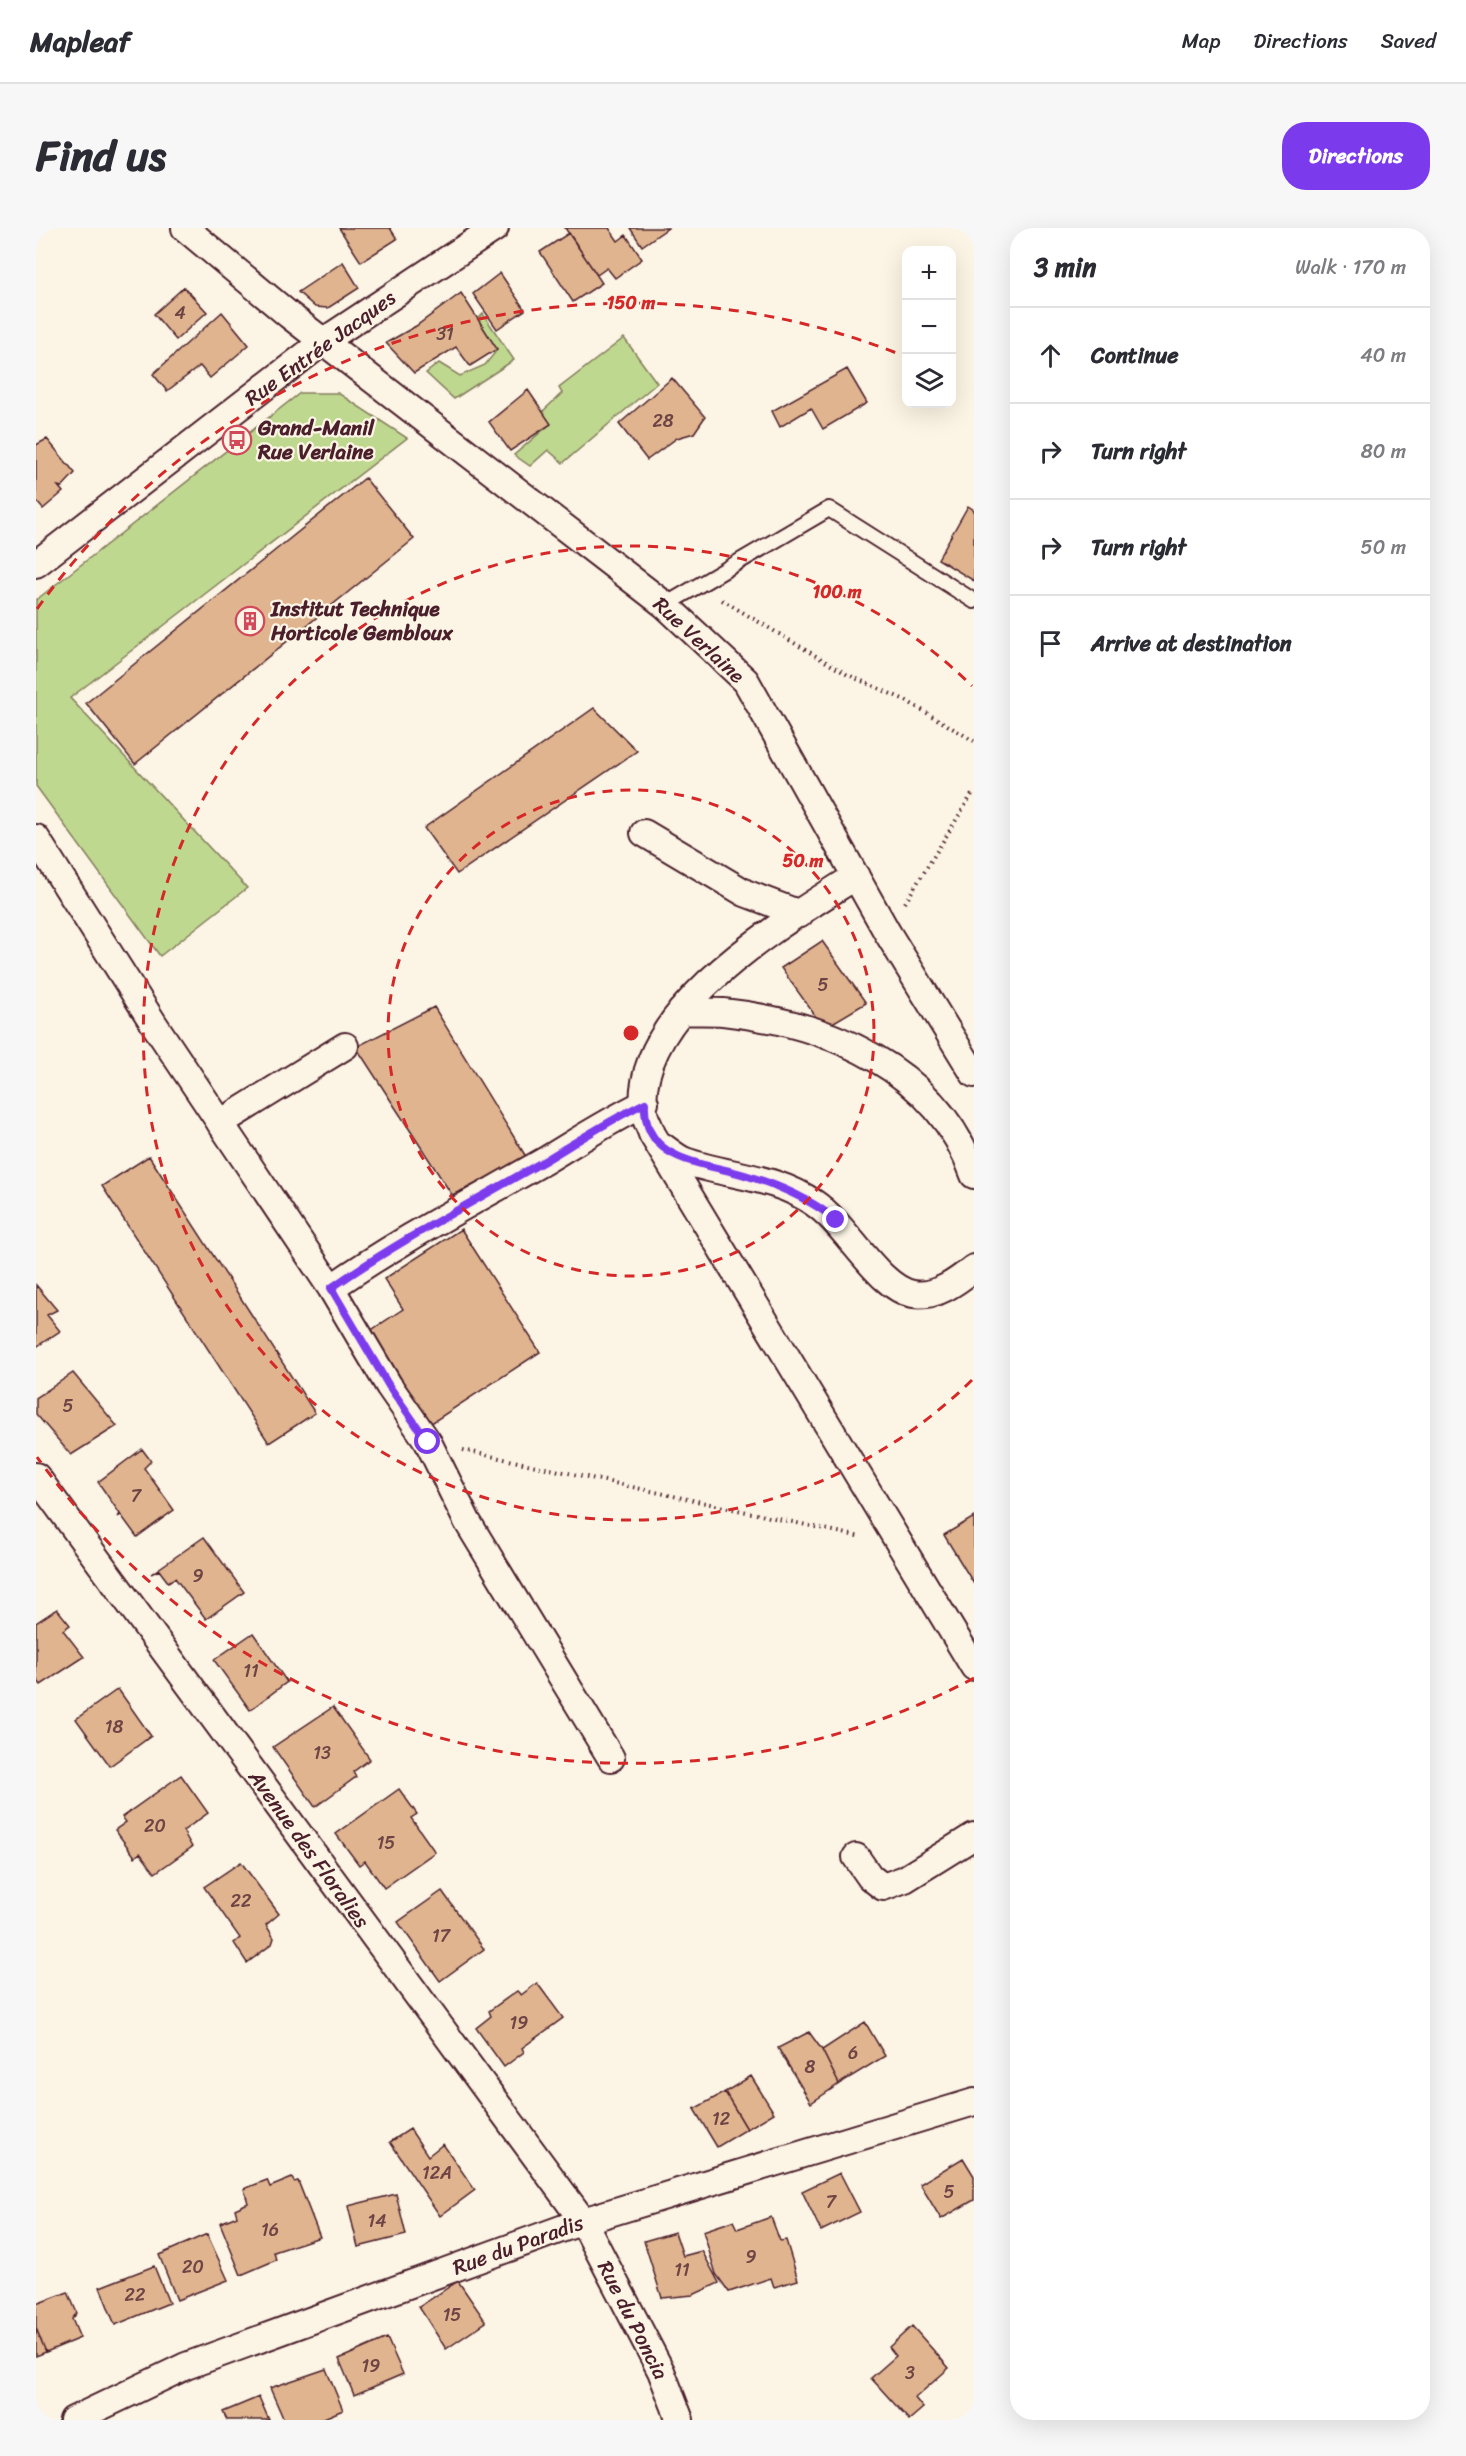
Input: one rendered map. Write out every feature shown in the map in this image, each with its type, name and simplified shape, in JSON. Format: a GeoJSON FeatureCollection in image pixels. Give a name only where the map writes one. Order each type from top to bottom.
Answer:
{"type":"FeatureCollection","features":[{"type":"Feature","properties":{"kind":"street","name":"Rue Verlaine"},"geometry":{"type":"LineString","coordinates":[[185,228],[324,341],[665,605],[746,681],[887,932],[974,1074]]}},
{"type":"Feature","properties":{"kind":"street","name":"Rue Entrée Jacques"},"geometry":{"type":"LineString","coordinates":[[36,564],[324,341],[495,228]]}},
{"type":"Feature","properties":{"kind":"street"},"geometry":{"type":"LineString","coordinates":[[644,833],[745,893],[800,914]]}},
{"type":"Feature","properties":{"kind":"street"},"geometry":{"type":"LineString","coordinates":[[36,838],[220,1123],[331,1288],[389,1386],[428,1442],[467,1521],[611,1758]]}},
{"type":"Feature","properties":{"kind":"street"},"geometry":{"type":"LineString","coordinates":[[856,876],[724,968],[681,1011],[668,1026],[655,1051],[649,1070],[644,1113],[657,1142],[974,1667]]}},
{"type":"Feature","properties":{"kind":"street"},"geometry":{"type":"LineString","coordinates":[[681,1011],[723,1012],[790,1026],[869,1053],[914,1084],[939,1111],[966,1152],[974,1175]]}},
{"type":"Feature","properties":{"kind":"street"},"geometry":{"type":"LineString","coordinates":[[220,1123],[345,1046]]}},
{"type":"Feature","properties":{"kind":"street"},"geometry":{"type":"LineString","coordinates":[[331,1288],[383,1251],[547,1159],[603,1123],[645,1103]]}},
{"type":"Feature","properties":{"kind":"street"},"geometry":{"type":"LineString","coordinates":[[657,1142],[683,1161],[747,1175],[813,1202],[836,1220],[881,1276],[899,1289],[913,1294],[927,1294],[943,1289],[974,1268]]}},
{"type":"Feature","properties":{"kind":"street","name":"Avenue des Floralies"},"geometry":{"type":"LineString","coordinates":[[36,1476],[583,2221]]}},
{"type":"Feature","properties":{"kind":"street"},"geometry":{"type":"LineString","coordinates":[[856,1857],[870,1877],[883,1887],[905,1878],[974,1836]]}},
{"type":"Feature","properties":{"kind":"street","name":"Rue du Paradis"},"geometry":{"type":"LineString","coordinates":[[73,2420],[186,2366],[583,2221],[974,2102]]}},
{"type":"Feature","properties":{"kind":"street","name":"Rue du Poncia"},"geometry":{"type":"LineString","coordinates":[[583,2221],[661,2371],[680,2420]]}},
{"type":"Feature","properties":{"kind":"lane"},"geometry":{"type":"LineString","coordinates":[[665,605],[829,509],[974,601]]}},
{"type":"Feature","properties":{"kind":"path"},"geometry":{"type":"LineString","coordinates":[[698,586],[848,675],[905,700],[974,741]]}},
{"type":"Feature","properties":{"kind":"path"},"geometry":{"type":"LineString","coordinates":[[887,932],[974,791]]}},
{"type":"Feature","properties":{"kind":"path"},"geometry":{"type":"LineString","coordinates":[[428,1442],[901,1546]]}},
{"type":"Feature","properties":{"kind":"green space"},"geometry":{"type":"Polygon","coordinates":[[[483,314],[514,360],[454,399],[426,373],[439,363],[460,376],[485,365],[497,350],[478,319],[483,314]]]}},
{"type":"Feature","properties":{"kind":"green space"},"geometry":{"type":"Polygon","coordinates":[[[624,338],[657,383],[563,463],[548,450],[530,466],[514,455],[550,424],[542,412],[562,393],[559,388],[624,338]]]}},
{"type":"Feature","properties":{"kind":"green space"},"geometry":{"type":"Polygon","coordinates":[[[300,393],[338,393],[407,438],[70,698],[247,888],[160,956],[36,786],[36,600],[300,393]]]}},
{"type":"Feature","properties":{"kind":"building"},"geometry":{"type":"Polygon","coordinates":[[[339,228],[390,228],[397,239],[361,262],[339,228]]]}},
{"type":"Feature","properties":{"kind":"building"},"geometry":{"type":"Polygon","coordinates":[[[565,228],[609,228],[618,241],[626,235],[642,259],[615,278],[607,268],[597,275],[565,228]]]}},
{"type":"Feature","properties":{"kind":"building"},"geometry":{"type":"Polygon","coordinates":[[[630,228],[668,228],[642,246],[630,228]]]}},
{"type":"Feature","properties":{"kind":"building"},"geometry":{"type":"Polygon","coordinates":[[[569,233],[602,283],[573,302],[540,252],[569,233]]]}},
{"type":"Feature","properties":{"kind":"building"},"geometry":{"type":"Polygon","coordinates":[[[343,262],[359,288],[328,308],[315,307],[298,292],[343,262]]]}},
{"type":"Feature","properties":{"kind":"building"},"geometry":{"type":"Polygon","coordinates":[[[500,273],[525,310],[497,329],[473,294],[500,273]]]}},
{"type":"Feature","properties":{"kind":"building"},"geometry":{"type":"Polygon","coordinates":[[[184,287],[207,312],[176,340],[154,314],[184,287]]]}},
{"type":"Feature","properties":{"kind":"building"},"geometry":{"type":"Polygon","coordinates":[[[461,293],[497,349],[470,366],[456,347],[414,373],[386,343],[416,326],[461,293]]]}},
{"type":"Feature","properties":{"kind":"building"},"geometry":{"type":"Polygon","coordinates":[[[222,312],[249,345],[210,378],[200,366],[167,391],[153,374],[222,312]]]}},
{"type":"Feature","properties":{"kind":"building"},"geometry":{"type":"Polygon","coordinates":[[[847,369],[867,403],[823,429],[811,408],[780,427],[772,411],[847,369]]]}},
{"type":"Feature","properties":{"kind":"building"},"geometry":{"type":"Polygon","coordinates":[[[672,378],[705,417],[694,433],[677,438],[647,460],[619,424],[672,378]]]}},
{"type":"Feature","properties":{"kind":"building"},"geometry":{"type":"Polygon","coordinates":[[[528,390],[551,424],[510,451],[489,422],[528,390]]]}},
{"type":"Feature","properties":{"kind":"building"},"geometry":{"type":"Polygon","coordinates":[[[47,439],[75,473],[62,487],[58,486],[63,492],[43,509],[36,501],[36,445],[47,439]]]}},
{"type":"Feature","properties":{"kind":"building","name":"Institut Technique Horticole Gembloux"},"geometry":{"type":"Polygon","coordinates":[[[365,478],[414,539],[135,764],[86,703],[365,478]]]}},
{"type":"Feature","properties":{"kind":"building"},"geometry":{"type":"Polygon","coordinates":[[[968,506],[974,510],[974,581],[938,559],[968,506]]]}},
{"type":"Feature","properties":{"kind":"building"},"geometry":{"type":"Polygon","coordinates":[[[594,708],[637,751],[457,874],[424,828],[594,708]]]}},
{"type":"Feature","properties":{"kind":"building"},"geometry":{"type":"Polygon","coordinates":[[[822,941],[866,1003],[824,1028],[781,968],[822,941]]]}},
{"type":"Feature","properties":{"kind":"building"},"geometry":{"type":"Polygon","coordinates":[[[434,1007],[528,1160],[452,1195],[356,1047],[434,1007]]]}},
{"type":"Feature","properties":{"kind":"building"},"geometry":{"type":"Polygon","coordinates":[[[149,1156],[315,1413],[269,1443],[102,1186],[149,1156]]]}},
{"type":"Feature","properties":{"kind":"building"},"geometry":{"type":"Polygon","coordinates":[[[461,1229],[540,1352],[430,1424],[370,1331],[403,1309],[384,1279],[461,1229]]]}},
{"type":"Feature","properties":{"kind":"building"},"geometry":{"type":"Polygon","coordinates":[[[36,1285],[57,1310],[47,1315],[60,1331],[36,1347],[36,1285]]]}},
{"type":"Feature","properties":{"kind":"building"},"geometry":{"type":"Polygon","coordinates":[[[73,1373],[117,1426],[71,1455],[36,1414],[36,1398],[73,1373]]]}},
{"type":"Feature","properties":{"kind":"building"},"geometry":{"type":"Polygon","coordinates":[[[142,1449],[151,1461],[144,1468],[174,1510],[137,1537],[121,1515],[118,1517],[120,1514],[98,1482],[142,1449]]]}},
{"type":"Feature","properties":{"kind":"building"},"geometry":{"type":"Polygon","coordinates":[[[974,1517],[974,1584],[944,1535],[974,1517]]]}},
{"type":"Feature","properties":{"kind":"building"},"geometry":{"type":"Polygon","coordinates":[[[204,1537],[244,1592],[206,1619],[175,1578],[168,1582],[159,1570],[151,1574],[204,1537]]]}},
{"type":"Feature","properties":{"kind":"building"},"geometry":{"type":"Polygon","coordinates":[[[57,1609],[70,1625],[63,1630],[84,1657],[41,1685],[36,1678],[36,1623],[57,1609]]]}},
{"type":"Feature","properties":{"kind":"building"},"geometry":{"type":"Polygon","coordinates":[[[253,1633],[287,1682],[250,1710],[214,1660],[253,1633]]]}},
{"type":"Feature","properties":{"kind":"building"},"geometry":{"type":"Polygon","coordinates":[[[118,1689],[151,1736],[110,1766],[76,1719],[118,1689]]]}},
{"type":"Feature","properties":{"kind":"building"},"geometry":{"type":"Polygon","coordinates":[[[333,1707],[370,1759],[353,1772],[356,1777],[315,1807],[273,1747],[333,1707]]]}},
{"type":"Feature","properties":{"kind":"building"},"geometry":{"type":"Polygon","coordinates":[[[181,1775],[208,1813],[183,1831],[192,1847],[155,1873],[140,1853],[135,1857],[115,1830],[126,1822],[122,1817],[181,1775]]]}},
{"type":"Feature","properties":{"kind":"building"},"geometry":{"type":"Polygon","coordinates":[[[399,1789],[417,1814],[411,1818],[435,1852],[384,1888],[365,1861],[359,1865],[336,1834],[399,1789]]]}},
{"type":"Feature","properties":{"kind":"building"},"geometry":{"type":"Polygon","coordinates":[[[241,1862],[279,1914],[266,1925],[274,1938],[272,1944],[247,1963],[234,1943],[240,1938],[204,1887],[241,1862]]]}},
{"type":"Feature","properties":{"kind":"building"},"geometry":{"type":"Polygon","coordinates":[[[442,1891],[484,1949],[440,1981],[398,1922],[442,1891]]]}},
{"type":"Feature","properties":{"kind":"building"},"geometry":{"type":"Polygon","coordinates":[[[537,1983],[563,2018],[522,2048],[524,2052],[504,2067],[476,2028],[491,2016],[489,2011],[517,1991],[521,1995],[537,1983]]]}},
{"type":"Feature","properties":{"kind":"building"},"geometry":{"type":"Polygon","coordinates":[[[865,2022],[885,2056],[839,2084],[822,2050],[865,2022]]]}},
{"type":"Feature","properties":{"kind":"building"},"geometry":{"type":"Polygon","coordinates":[[[809,2032],[822,2050],[839,2084],[811,2103],[778,2048],[809,2032]]]}},
{"type":"Feature","properties":{"kind":"building"},"geometry":{"type":"Polygon","coordinates":[[[751,2076],[774,2113],[747,2129],[725,2092],[751,2076]]]}},
{"type":"Feature","properties":{"kind":"building"},"geometry":{"type":"Polygon","coordinates":[[[725,2092],[747,2129],[717,2147],[694,2109],[725,2092]]]}},
{"type":"Feature","properties":{"kind":"building"},"geometry":{"type":"Polygon","coordinates":[[[410,2129],[428,2156],[443,2144],[475,2190],[440,2216],[390,2142],[410,2129]]]}},
{"type":"Feature","properties":{"kind":"building"},"geometry":{"type":"Polygon","coordinates":[[[963,2158],[974,2176],[974,2200],[941,2219],[920,2184],[963,2158]]]}},
{"type":"Feature","properties":{"kind":"building"},"geometry":{"type":"Polygon","coordinates":[[[840,2173],[860,2212],[821,2231],[802,2191],[840,2173]]]}},
{"type":"Feature","properties":{"kind":"building"},"geometry":{"type":"Polygon","coordinates":[[[292,2178],[294,2182],[298,2181],[320,2237],[274,2252],[276,2260],[241,2275],[220,2223],[237,2216],[235,2209],[248,2203],[244,2189],[267,2180],[270,2187],[292,2178]]]}},
{"type":"Feature","properties":{"kind":"building"},"geometry":{"type":"Polygon","coordinates":[[[396,2194],[406,2235],[358,2247],[348,2206],[396,2194]]]}},
{"type":"Feature","properties":{"kind":"building"},"geometry":{"type":"Polygon","coordinates":[[[771,2217],[780,2241],[786,2240],[798,2280],[774,2287],[771,2278],[729,2292],[716,2274],[703,2231],[733,2221],[737,2229],[771,2217]]]}},
{"type":"Feature","properties":{"kind":"building"},"geometry":{"type":"Polygon","coordinates":[[[675,2232],[683,2256],[702,2251],[719,2283],[693,2295],[662,2298],[644,2241],[675,2232]]]}},
{"type":"Feature","properties":{"kind":"building"},"geometry":{"type":"Polygon","coordinates":[[[207,2234],[228,2280],[177,2300],[159,2255],[207,2234]]]}},
{"type":"Feature","properties":{"kind":"building"},"geometry":{"type":"Polygon","coordinates":[[[154,2266],[169,2303],[115,2325],[100,2287],[154,2266]]]}},
{"type":"Feature","properties":{"kind":"building"},"geometry":{"type":"Polygon","coordinates":[[[458,2281],[486,2322],[446,2349],[419,2307],[458,2281]]]}},
{"type":"Feature","properties":{"kind":"building"},"geometry":{"type":"Polygon","coordinates":[[[68,2292],[77,2313],[72,2319],[80,2338],[46,2352],[36,2328],[36,2304],[68,2292]]]}},
{"type":"Feature","properties":{"kind":"building"},"geometry":{"type":"Polygon","coordinates":[[[912,2326],[949,2368],[915,2398],[923,2408],[909,2420],[871,2378],[896,2356],[889,2347],[912,2326]]]}},
{"type":"Feature","properties":{"kind":"building"},"geometry":{"type":"Polygon","coordinates":[[[36,2328],[46,2352],[36,2356],[36,2328]]]}},
{"type":"Feature","properties":{"kind":"building"},"geometry":{"type":"Polygon","coordinates":[[[387,2338],[403,2374],[354,2395],[339,2359],[387,2338]]]}},
{"type":"Feature","properties":{"kind":"building"},"geometry":{"type":"Polygon","coordinates":[[[326,2369],[343,2410],[319,2420],[284,2420],[270,2388],[326,2369]]]}},
{"type":"Feature","properties":{"kind":"building"},"geometry":{"type":"Polygon","coordinates":[[[259,2397],[269,2420],[227,2420],[223,2412],[259,2397]]]}},
{"type":"Feature","properties":{"kind":"place","name":"Grand-Manil Rue Verlaine"},"geometry":{"type":"Point","coordinates":[237,440]}},
{"type":"Feature","properties":{"kind":"place","name":"Institut Technique Horticole Gembloux"},"geometry":{"type":"Point","coordinates":[250,621]}},
{"type":"Feature","properties":{"kind":"route"},"geometry":{"type":"LineString","coordinates":[[428,1442],[389,1386],[331,1288],[383,1251],[547,1159],[603,1123],[645,1103],[644,1113],[657,1142],[683,1161],[747,1175],[781,1187],[813,1202],[836,1220]]}}]}
